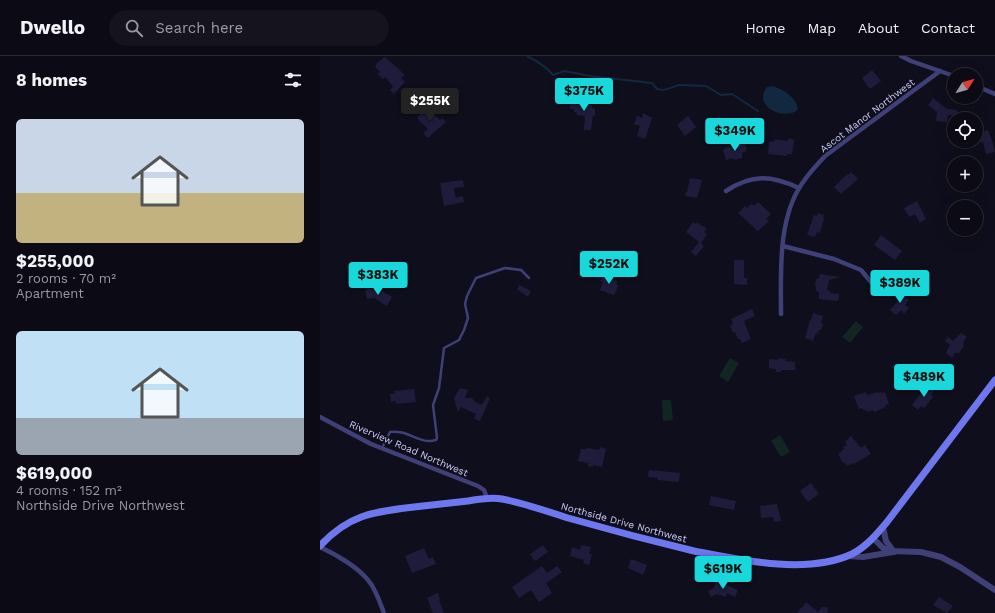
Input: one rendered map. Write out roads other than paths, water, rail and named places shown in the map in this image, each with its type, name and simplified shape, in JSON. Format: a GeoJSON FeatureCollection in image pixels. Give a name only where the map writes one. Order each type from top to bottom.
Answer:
{"type":"FeatureCollection","features":[{"type":"Feature","properties":{"kind":"main road","name":"Northside Drive Northwest"},"geometry":{"type":"LineString","coordinates":[[320,547],[334,532],[345,524],[366,515],[400,509],[487,498],[502,499],[658,543],[747,561],[778,564],[806,564],[832,560],[847,556],[873,538],[995,380]]}},
{"type":"Feature","properties":{"kind":"street"},"geometry":{"type":"LineString","coordinates":[[901,56],[947,74]]}},
{"type":"Feature","properties":{"kind":"street","name":"Ascot Manor Northwest"},"geometry":{"type":"LineString","coordinates":[[781,314],[783,246],[794,197],[799,188],[811,171],[825,156],[940,71]]}},
{"type":"Feature","properties":{"kind":"street"},"geometry":{"type":"LineString","coordinates":[[983,89],[995,94]]}},
{"type":"Feature","properties":{"kind":"street"},"geometry":{"type":"LineString","coordinates":[[726,191],[744,180],[758,178],[781,181],[799,188]]}},
{"type":"Feature","properties":{"kind":"street"},"geometry":{"type":"LineString","coordinates":[[783,246],[834,259],[861,270],[871,282]]}},
{"type":"Feature","properties":{"kind":"street","name":"Riverview Road Northwest"},"geometry":{"type":"LineString","coordinates":[[320,417],[349,433],[382,448],[478,486],[484,490],[487,498]]}},
{"type":"Feature","properties":{"kind":"street"},"geometry":{"type":"LineString","coordinates":[[883,526],[886,541],[894,552]]}},
{"type":"Feature","properties":{"kind":"street"},"geometry":{"type":"LineString","coordinates":[[873,538],[883,548],[894,552]]}},
{"type":"Feature","properties":{"kind":"street"},"geometry":{"type":"LineString","coordinates":[[320,547],[331,552],[366,578],[376,593],[384,613]]}},
{"type":"Feature","properties":{"kind":"street"},"geometry":{"type":"LineString","coordinates":[[847,556],[863,557],[894,552],[921,552],[941,557],[960,567],[995,590]]}},
{"type":"Feature","properties":{"kind":"lane"},"geometry":{"type":"LineString","coordinates":[[382,448],[390,432],[403,432],[428,442],[436,440],[433,405],[439,388],[444,348],[459,340],[464,330],[468,318],[465,304],[467,296],[476,278],[505,268],[521,270],[528,278]]}},
{"type":"Feature","properties":{"kind":"water"},"geometry":{"type":"Polygon","coordinates":[[[773,86],[789,94],[795,101],[798,109],[793,113],[786,114],[779,113],[767,106],[764,101],[763,94],[767,87],[773,86]]]}},
{"type":"Feature","properties":{"kind":"waterway"},"geometry":{"type":"LineString","coordinates":[[527,56],[541,64],[553,75],[564,71],[590,76],[652,83],[657,89],[664,90],[679,85],[706,86],[721,95],[732,94],[758,111]]}}]}
